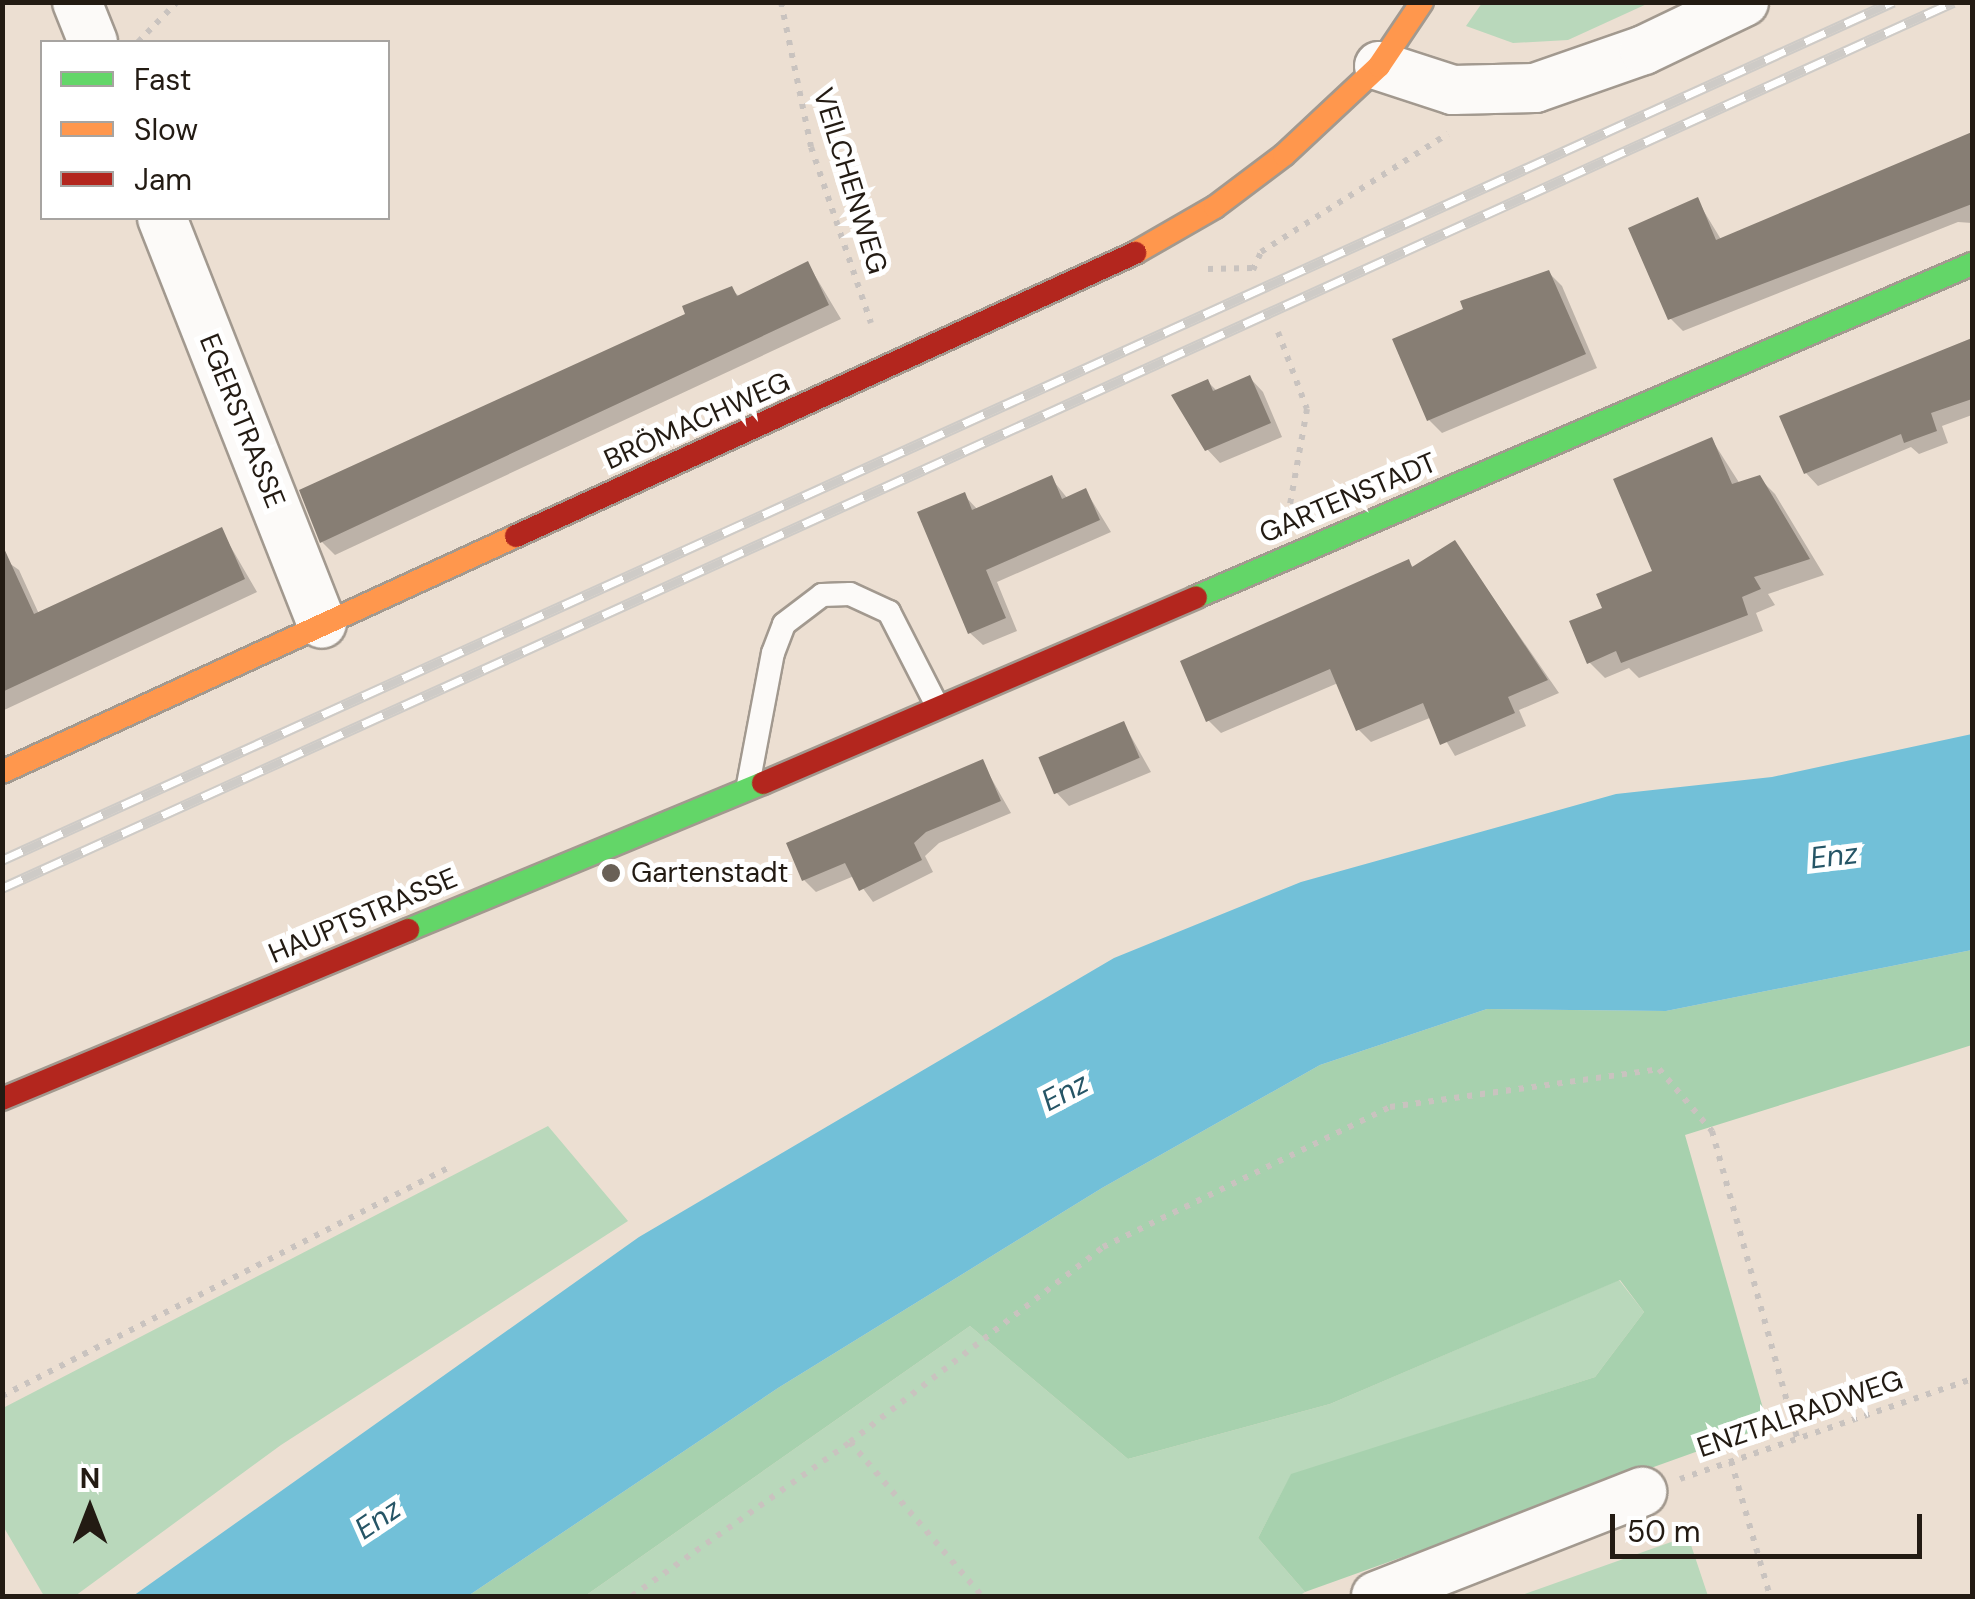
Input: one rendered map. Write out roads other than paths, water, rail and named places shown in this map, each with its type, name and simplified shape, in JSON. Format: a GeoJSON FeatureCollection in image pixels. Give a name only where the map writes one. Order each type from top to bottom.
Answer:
{"type":"FeatureCollection","features":[{"type":"Feature","properties":{"kind":"street"},"geometry":{"type":"LineString","coordinates":[[77,2],[91,40]]}},
{"type":"Feature","properties":{"kind":"street","name":"BRÖMACHWEG"},"geometry":{"type":"LineString","coordinates":[[2,772],[1138,251],[1215,207],[1284,155],[1379,66],[1422,2]]}},
{"type":"Feature","properties":{"kind":"street"},"geometry":{"type":"LineString","coordinates":[[1379,66],[1421,84],[1483,92],[1575,77],[1744,2]]}},
{"type":"Feature","properties":{"kind":"street","name":"EGERSTRASSE"},"geometry":{"type":"LineString","coordinates":[[163,220],[322,624]]}},
{"type":"Feature","properties":{"kind":"street","name":"GARTENSTADT"},"geometry":{"type":"LineString","coordinates":[[748,790],[1972,264]]}},
{"type":"Feature","properties":{"kind":"street","name":"HAUPTSTRASSE"},"geometry":{"type":"LineString","coordinates":[[2,1100],[748,790]]}},
{"type":"Feature","properties":{"kind":"street"},"geometry":{"type":"LineString","coordinates":[[1376,1596],[1642,1492]]}},
{"type":"Feature","properties":{"kind":"lane"},"geometry":{"type":"LineString","coordinates":[[748,790],[772,653],[784,624],[822,595],[850,594],[889,612],[937,706]]}},
{"type":"Feature","properties":{"kind":"water","name":"Enz"},"geometry":{"type":"Polygon","coordinates":[[[1972,734],[1972,950],[1666,1011],[1487,1009],[1320,1065],[1102,1188],[778,1388],[468,1596],[133,1596],[639,1237],[1114,958],[1301,882],[1616,794],[1772,777],[1972,734]]]}},
{"type":"Feature","properties":{"kind":"railway"},"geometry":{"type":"LineString","coordinates":[[2,860],[1893,2]]}},
{"type":"Feature","properties":{"kind":"railway"},"geometry":{"type":"LineString","coordinates":[[2,888],[1953,2]]}},
{"type":"Feature","properties":{"kind":"place","name":"Gartenstadt"},"geometry":{"type":"Point","coordinates":[611,873]}}]}
